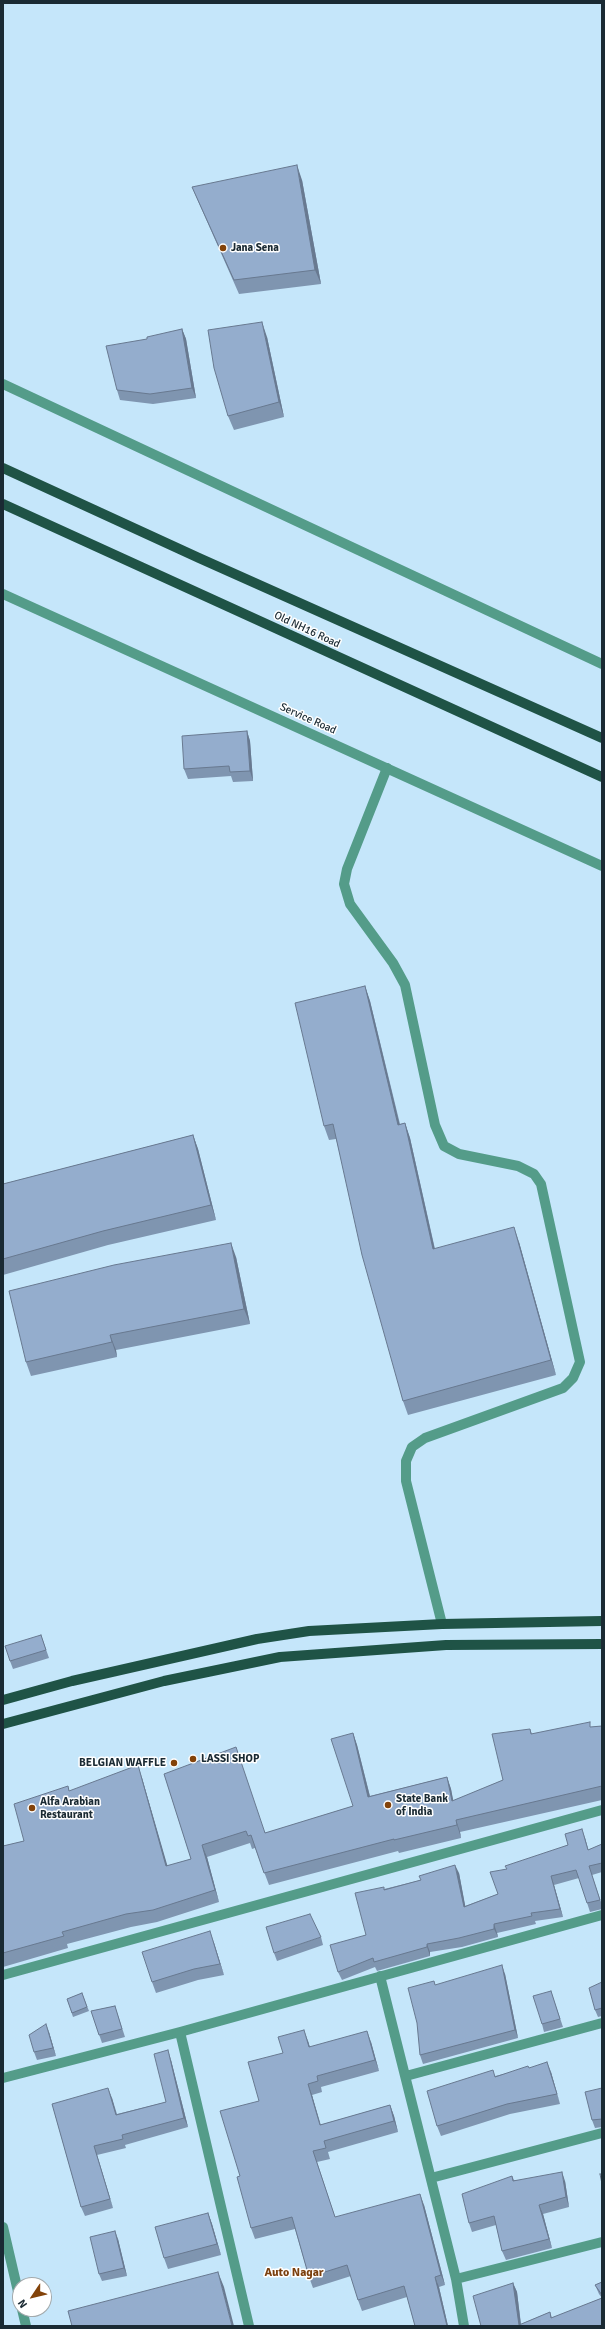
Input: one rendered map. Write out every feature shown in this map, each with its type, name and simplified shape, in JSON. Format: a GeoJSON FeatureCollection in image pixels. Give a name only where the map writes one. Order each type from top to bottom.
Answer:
{"type":"FeatureCollection","features":[{"type":"Feature","properties":{"kind":"main road","name":"Old NH16 Road"},"geometry":{"type":"LineString","coordinates":[[3,468],[199,558],[602,738]]}},
{"type":"Feature","properties":{"kind":"main road","name":"Old NH16 Road"},"geometry":{"type":"LineString","coordinates":[[3,504],[602,777]]}},
{"type":"Feature","properties":{"kind":"main road"},"geometry":{"type":"LineString","coordinates":[[3,1700],[72,1681],[257,1639],[337,1629],[442,1624],[602,1621]]}},
{"type":"Feature","properties":{"kind":"main road"},"geometry":{"type":"LineString","coordinates":[[3,1724],[164,1681],[280,1657],[446,1645],[602,1644]]}},
{"type":"Feature","properties":{"kind":"street"},"geometry":{"type":"LineString","coordinates":[[3,384],[602,664]]}},
{"type":"Feature","properties":{"kind":"street","name":"Service Road"},"geometry":{"type":"LineString","coordinates":[[3,594],[602,866]]}},
{"type":"Feature","properties":{"kind":"street"},"geometry":{"type":"LineString","coordinates":[[387,768],[347,869],[344,884],[350,904],[393,963],[405,985],[435,1125],[444,1146],[459,1154],[518,1166],[534,1174],[541,1184],[580,1362],[573,1378],[563,1388],[425,1438],[412,1448],[406,1461],[406,1481],[442,1624]]}},
{"type":"Feature","properties":{"kind":"street"},"geometry":{"type":"LineString","coordinates":[[3,1975],[602,1810]]}},
{"type":"Feature","properties":{"kind":"street"},"geometry":{"type":"LineString","coordinates":[[3,2078],[180,2032],[602,1915]]}},
{"type":"Feature","properties":{"kind":"street"},"geometry":{"type":"LineString","coordinates":[[380,1976],[456,2279],[464,2326]]}},
{"type":"Feature","properties":{"kind":"street"},"geometry":{"type":"LineString","coordinates":[[406,2076],[602,2023]]}},
{"type":"Feature","properties":{"kind":"street"},"geometry":{"type":"LineString","coordinates":[[180,2032],[248,2326]]}},
{"type":"Feature","properties":{"kind":"street"},"geometry":{"type":"LineString","coordinates":[[431,2178],[602,2134]]}},
{"type":"Feature","properties":{"kind":"street"},"geometry":{"type":"LineString","coordinates":[[3,2227],[15,2277]]}},
{"type":"Feature","properties":{"kind":"street"},"geometry":{"type":"LineString","coordinates":[[456,2279],[602,2242]]}},
{"type":"Feature","properties":{"kind":"building"},"geometry":{"type":"Polygon","coordinates":[[[297,165],[315,270],[234,280],[192,187],[297,165]]]}},
{"type":"Feature","properties":{"kind":"building"},"geometry":{"type":"Polygon","coordinates":[[[262,322],[279,402],[228,416],[214,368],[208,330],[262,322]]]}},
{"type":"Feature","properties":{"kind":"building"},"geometry":{"type":"Polygon","coordinates":[[[182,329],[192,388],[150,394],[117,390],[106,346],[147,339],[147,337],[182,329]]]}},
{"type":"Feature","properties":{"kind":"building"},"geometry":{"type":"Polygon","coordinates":[[[247,731],[250,771],[230,772],[229,766],[184,769],[182,736],[247,731]]]}},
{"type":"Feature","properties":{"kind":"building"},"geometry":{"type":"Polygon","coordinates":[[[365,986],[398,1125],[405,1123],[433,1249],[514,1227],[551,1360],[403,1401],[362,1255],[333,1124],[324,1126],[295,1003],[365,986]]]}},
{"type":"Feature","properties":{"kind":"building"},"geometry":{"type":"Polygon","coordinates":[[[193,1135],[211,1205],[103,1231],[3,1259],[3,1184],[193,1135]]]}},
{"type":"Feature","properties":{"kind":"building"},"geometry":{"type":"Polygon","coordinates":[[[231,1243],[244,1309],[110,1335],[112,1342],[26,1362],[9,1291],[114,1265],[231,1243]]]}},
{"type":"Feature","properties":{"kind":"building"},"geometry":{"type":"Polygon","coordinates":[[[41,1635],[46,1650],[10,1661],[5,1646],[41,1635]]]}},
{"type":"Feature","properties":{"kind":"building"},"geometry":{"type":"Polygon","coordinates":[[[590,1722],[590,1727],[602,1726],[602,1786],[456,1820],[457,1825],[394,1839],[264,1873],[251,1835],[248,1836],[246,1831],[202,1845],[215,1890],[153,1910],[126,1914],[62,1932],[64,1936],[3,1953],[3,1846],[24,1841],[14,1804],[68,1786],[69,1791],[138,1765],[166,1866],[191,1859],[164,1774],[236,1747],[265,1833],[353,1806],[331,1739],[353,1733],[368,1797],[447,1777],[452,1801],[503,1780],[492,1734],[530,1729],[531,1734],[590,1722]]]}},
{"type":"Feature","properties":{"kind":"building"},"geometry":{"type":"Polygon","coordinates":[[[582,1829],[588,1850],[602,1844],[602,1863],[589,1866],[600,1900],[587,1903],[576,1870],[551,1876],[560,1909],[531,1913],[532,1916],[494,1924],[494,1929],[427,1944],[427,1947],[374,1962],[373,1958],[338,1972],[330,1945],[366,1935],[355,1893],[384,1887],[384,1890],[421,1880],[419,1876],[455,1865],[464,1907],[498,1894],[490,1872],[507,1869],[505,1866],[568,1845],[565,1834],[582,1829]]]}},
{"type":"Feature","properties":{"kind":"building"},"geometry":{"type":"Polygon","coordinates":[[[310,1914],[321,1937],[274,1953],[266,1927],[310,1914]]]}},
{"type":"Feature","properties":{"kind":"building"},"geometry":{"type":"Polygon","coordinates":[[[210,1931],[220,1964],[194,1969],[152,1982],[142,1952],[210,1931]]]}},
{"type":"Feature","properties":{"kind":"building"},"geometry":{"type":"Polygon","coordinates":[[[502,1965],[515,2030],[420,2055],[417,2023],[408,1988],[434,1981],[435,1985],[502,1965]]]}},
{"type":"Feature","properties":{"kind":"building"},"geometry":{"type":"Polygon","coordinates":[[[602,1982],[602,2008],[595,2010],[589,1988],[602,1982]]]}},
{"type":"Feature","properties":{"kind":"building"},"geometry":{"type":"Polygon","coordinates":[[[551,1991],[560,2019],[542,2024],[533,1996],[551,1991]]]}},
{"type":"Feature","properties":{"kind":"building"},"geometry":{"type":"Polygon","coordinates":[[[82,1993],[87,2007],[72,2013],[67,1999],[82,1993]]]}},
{"type":"Feature","properties":{"kind":"building"},"geometry":{"type":"Polygon","coordinates":[[[115,2006],[122,2029],[99,2035],[91,2011],[115,2006]]]}},
{"type":"Feature","properties":{"kind":"building"},"geometry":{"type":"Polygon","coordinates":[[[46,2024],[53,2048],[34,2052],[29,2035],[46,2024]]]}},
{"type":"Feature","properties":{"kind":"building"},"geometry":{"type":"Polygon","coordinates":[[[304,2030],[309,2047],[367,2031],[375,2060],[317,2076],[318,2081],[308,2084],[320,2125],[390,2105],[394,2121],[324,2141],[326,2148],[313,2151],[335,2217],[420,2194],[441,2275],[435,2277],[447,2326],[415,2326],[404,2286],[358,2300],[347,2265],[309,2277],[292,2217],[251,2228],[237,2177],[240,2176],[220,2111],[259,2101],[248,2062],[283,2053],[278,2037],[304,2030]]]}},
{"type":"Feature","properties":{"kind":"building"},"geometry":{"type":"Polygon","coordinates":[[[168,2050],[184,2118],[122,2135],[123,2139],[94,2146],[110,2199],[81,2207],[52,2104],[108,2088],[116,2115],[166,2102],[154,2054],[168,2050]]]}},
{"type":"Feature","properties":{"kind":"building"},"geometry":{"type":"Polygon","coordinates":[[[547,2062],[557,2094],[507,2104],[437,2126],[427,2091],[493,2070],[495,2077],[528,2066],[529,2068],[547,2062]]]}},
{"type":"Feature","properties":{"kind":"building"},"geometry":{"type":"Polygon","coordinates":[[[602,2088],[602,2119],[592,2120],[585,2092],[602,2088]]]}},
{"type":"Feature","properties":{"kind":"building"},"geometry":{"type":"Polygon","coordinates":[[[562,2172],[566,2197],[539,2205],[549,2239],[502,2251],[494,2216],[469,2223],[462,2194],[512,2176],[513,2181],[562,2172]]]}},
{"type":"Feature","properties":{"kind":"building"},"geometry":{"type":"Polygon","coordinates":[[[208,2213],[217,2244],[164,2258],[155,2227],[208,2213]]]}},
{"type":"Feature","properties":{"kind":"building"},"geometry":{"type":"Polygon","coordinates":[[[115,2231],[124,2268],[99,2274],[90,2237],[115,2231]]]}},
{"type":"Feature","properties":{"kind":"building"},"geometry":{"type":"Polygon","coordinates":[[[218,2272],[232,2326],[72,2326],[68,2311],[218,2272]]]}},
{"type":"Feature","properties":{"kind":"building"},"geometry":{"type":"Polygon","coordinates":[[[602,2282],[602,2295],[595,2285],[602,2282]]]}},
{"type":"Feature","properties":{"kind":"building"},"geometry":{"type":"Polygon","coordinates":[[[513,2283],[519,2325],[550,2312],[551,2318],[602,2298],[602,2326],[481,2326],[473,2296],[513,2283]]]}},
{"type":"Feature","properties":{"kind":"place","name":"Jana Sena"},"geometry":{"type":"Point","coordinates":[223,248]}},
{"type":"Feature","properties":{"kind":"place","name":"LASSI SHOP"},"geometry":{"type":"Point","coordinates":[193,1759]}},
{"type":"Feature","properties":{"kind":"place","name":"BELGIAN WAFFLE"},"geometry":{"type":"Point","coordinates":[174,1763]}},
{"type":"Feature","properties":{"kind":"place","name":"State Bank of India"},"geometry":{"type":"Point","coordinates":[388,1805]}},
{"type":"Feature","properties":{"kind":"place","name":"Alfa Arabian Restaurant"},"geometry":{"type":"Point","coordinates":[32,1808]}},
{"type":"Feature","properties":{"kind":"district","name":"Auto Nagar"},"geometry":{"type":"Point","coordinates":[294,2273]}}]}
